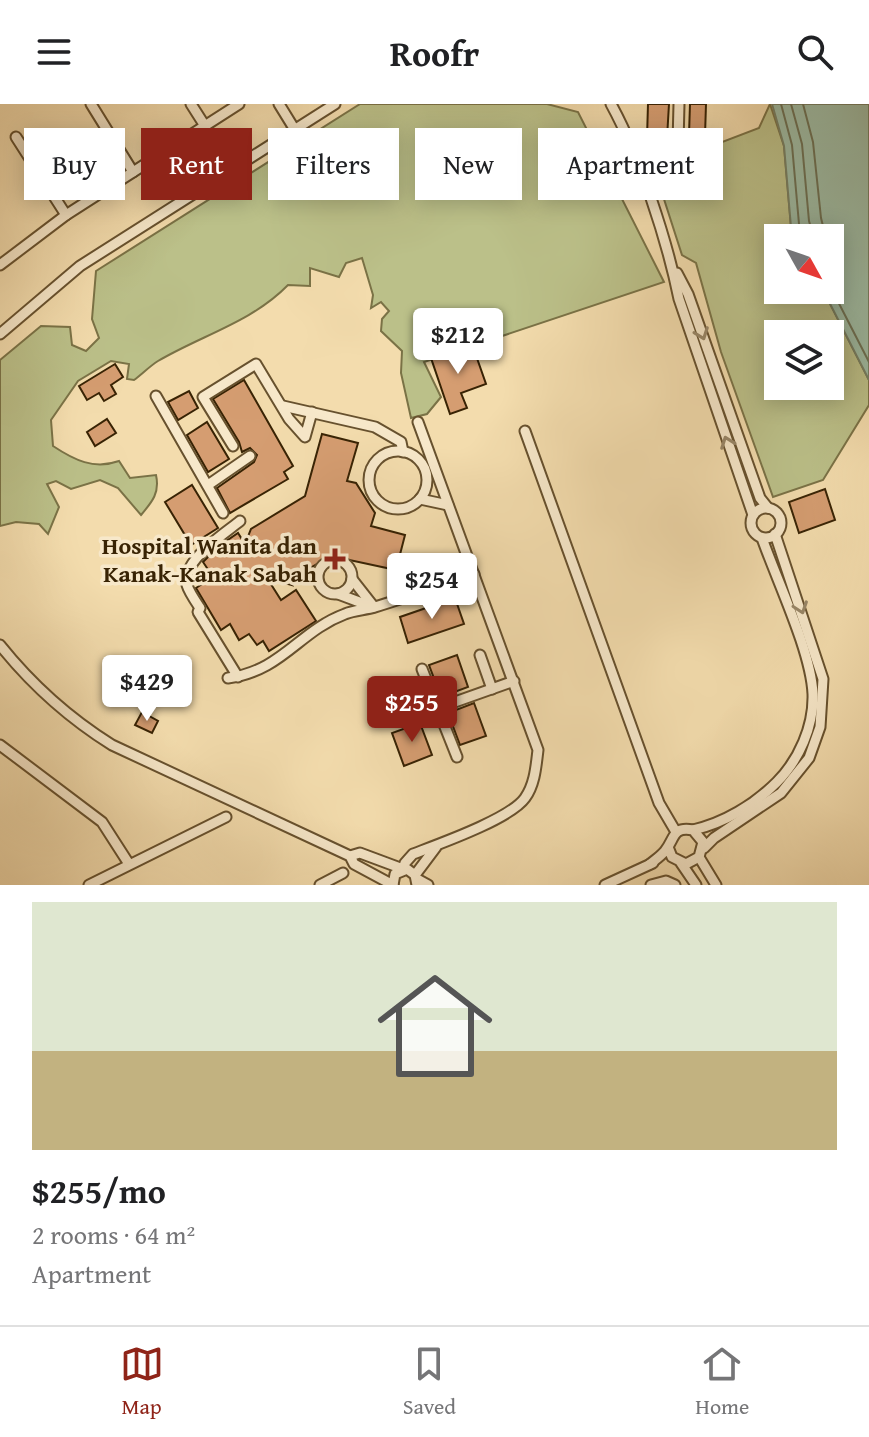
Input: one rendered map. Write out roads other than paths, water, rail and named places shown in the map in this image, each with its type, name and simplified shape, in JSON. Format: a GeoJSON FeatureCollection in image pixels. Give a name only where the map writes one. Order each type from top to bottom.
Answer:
{"type":"FeatureCollection","features":[{"type":"Feature","properties":{"kind":"street"},"geometry":{"type":"LineString","coordinates":[[91,104],[133,172]]}},
{"type":"Feature","properties":{"kind":"street"},"geometry":{"type":"LineString","coordinates":[[191,104],[205,126]]}},
{"type":"Feature","properties":{"kind":"street"},"geometry":{"type":"LineString","coordinates":[[0,265],[66,215],[239,104]]}},
{"type":"Feature","properties":{"kind":"street"},"geometry":{"type":"LineString","coordinates":[[279,104],[294,128]]}},
{"type":"Feature","properties":{"kind":"street"},"geometry":{"type":"LineString","coordinates":[[298,128],[335,104]]}},
{"type":"Feature","properties":{"kind":"street"},"geometry":{"type":"LineString","coordinates":[[611,104],[639,168],[671,263],[679,299],[753,515],[752,529],[762,538],[804,652],[813,693],[812,718],[787,772],[763,796],[732,815],[693,830],[676,832],[671,836],[668,847],[650,864]]}},
{"type":"Feature","properties":{"kind":"street"},"geometry":{"type":"LineString","coordinates":[[678,128],[679,104]]}},
{"type":"Feature","properties":{"kind":"street"},"geometry":{"type":"LineString","coordinates":[[16,137],[66,215]]}},
{"type":"Feature","properties":{"kind":"street"},"geometry":{"type":"LineString","coordinates":[[0,334],[80,266],[268,147]]}},
{"type":"Feature","properties":{"kind":"street"},"geometry":{"type":"LineString","coordinates":[[605,885],[650,864],[677,860],[691,863],[714,838],[781,793],[809,758],[820,727],[823,679],[775,534],[781,521],[777,513],[760,498],[688,294],[671,263]]}},
{"type":"Feature","properties":{"kind":"street"},"geometry":{"type":"LineString","coordinates":[[233,446],[203,397],[256,364],[304,442],[312,412]]}},
{"type":"Feature","properties":{"kind":"street"},"geometry":{"type":"LineString","coordinates":[[156,396],[223,513]]}},
{"type":"Feature","properties":{"kind":"street"},"geometry":{"type":"LineString","coordinates":[[283,406],[375,427],[401,442],[403,452]]}},
{"type":"Feature","properties":{"kind":"street"},"geometry":{"type":"LineString","coordinates":[[0,645],[80,724],[112,745],[350,856],[354,864],[393,885],[395,874],[403,869],[413,854],[505,813],[524,799],[535,776],[538,750],[418,422]]}},
{"type":"Feature","properties":{"kind":"street"},"geometry":{"type":"LineString","coordinates":[[525,431],[659,803],[676,832]]}},
{"type":"Feature","properties":{"kind":"street"},"geometry":{"type":"LineString","coordinates":[[427,478],[426,489],[420,499],[404,508],[394,509],[378,500],[373,493],[370,477],[373,466],[381,457],[391,452],[403,452],[419,460],[427,478],[448,505]]}},
{"type":"Feature","properties":{"kind":"street"},"geometry":{"type":"LineString","coordinates":[[208,485],[250,456]]}},
{"type":"Feature","properties":{"kind":"street"},"geometry":{"type":"LineString","coordinates":[[420,499],[448,505]]}},
{"type":"Feature","properties":{"kind":"street"},"geometry":{"type":"LineString","coordinates":[[753,515],[760,509],[768,508]]}},
{"type":"Feature","properties":{"kind":"street"},"geometry":{"type":"LineString","coordinates":[[240,521],[193,562],[187,585],[233,677],[271,665],[319,629],[345,614],[474,574]]}},
{"type":"Feature","properties":{"kind":"street"},"geometry":{"type":"LineString","coordinates":[[762,538],[775,534]]}},
{"type":"Feature","properties":{"kind":"street"},"geometry":{"type":"LineString","coordinates":[[329,561],[343,561],[352,579],[374,607],[326,592],[318,577],[320,567],[329,561]]}},
{"type":"Feature","properties":{"kind":"street"},"geometry":{"type":"LineString","coordinates":[[338,594],[349,586],[352,579]]}},
{"type":"Feature","properties":{"kind":"street"},"geometry":{"type":"LineString","coordinates":[[480,655],[492,689]]}},
{"type":"Feature","properties":{"kind":"street"},"geometry":{"type":"LineString","coordinates":[[0,658],[14,662]]}},
{"type":"Feature","properties":{"kind":"street"},"geometry":{"type":"LineString","coordinates":[[422,669],[457,757]]}},
{"type":"Feature","properties":{"kind":"street"},"geometry":{"type":"LineString","coordinates":[[438,708],[514,681]]}},
{"type":"Feature","properties":{"kind":"street"},"geometry":{"type":"LineString","coordinates":[[0,745],[102,822],[129,864]]}},
{"type":"Feature","properties":{"kind":"street"},"geometry":{"type":"LineString","coordinates":[[89,885],[226,817]]}},
{"type":"Feature","properties":{"kind":"street"},"geometry":{"type":"LineString","coordinates":[[693,830],[702,837],[702,853],[716,885]]}},
{"type":"Feature","properties":{"kind":"street"},"geometry":{"type":"LineString","coordinates":[[416,879],[438,844]]}},
{"type":"Feature","properties":{"kind":"street"},"geometry":{"type":"LineString","coordinates":[[668,847],[696,885]]}},
{"type":"Feature","properties":{"kind":"street"},"geometry":{"type":"LineString","coordinates":[[350,856],[360,853],[403,869],[428,885]]}},
{"type":"Feature","properties":{"kind":"street"},"geometry":{"type":"LineString","coordinates":[[320,885],[343,873]]}},
{"type":"Feature","properties":{"kind":"street"},"geometry":{"type":"LineString","coordinates":[[651,885],[658,881],[675,885]]}},
{"type":"Feature","properties":{"kind":"water"},"geometry":{"type":"Polygon","coordinates":[[[772,104],[869,104],[869,380],[844,331],[844,320],[838,320],[830,304],[844,304],[844,224],[791,224],[784,146],[772,104]]]}},
{"type":"Feature","properties":{"kind":"place","name":"Hospital Wanita dan Kanak-Kanak Sabah"},"geometry":{"type":"Point","coordinates":[335,559]}}]}
